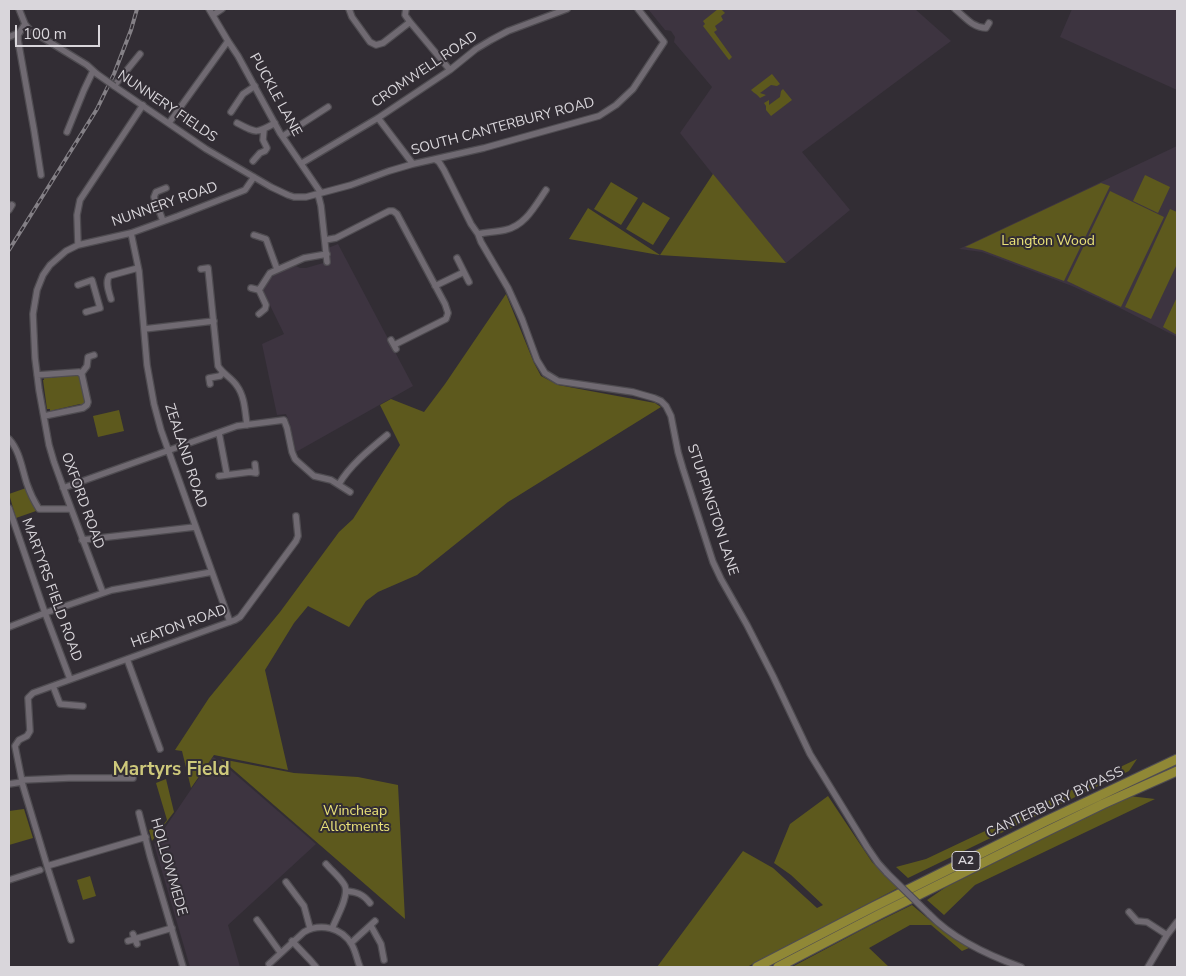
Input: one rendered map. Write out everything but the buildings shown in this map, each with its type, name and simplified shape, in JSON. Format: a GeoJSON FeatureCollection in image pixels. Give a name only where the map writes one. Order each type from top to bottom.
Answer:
{"type":"FeatureCollection","features":[{"type":"Feature","properties":{"kind":"highway","name":"CANTERBURY BYPASS"},"geometry":{"type":"LineString","coordinates":[[757,967],[994,846],[1177,759]]}},
{"type":"Feature","properties":{"kind":"highway","name":"CANTERBURY BYPASS"},"geometry":{"type":"LineString","coordinates":[[778,967],[1058,826],[1177,771]]}},
{"type":"Feature","properties":{"kind":"street"},"geometry":{"type":"LineString","coordinates":[[19,9],[25,24],[18,35],[41,175]]}},
{"type":"Feature","properties":{"kind":"street","name":"PUCKLE LANE"},"geometry":{"type":"LineString","coordinates":[[209,9],[238,56],[282,136],[320,194]]}},
{"type":"Feature","properties":{"kind":"street"},"geometry":{"type":"LineString","coordinates":[[213,15],[222,9]]}},
{"type":"Feature","properties":{"kind":"street"},"geometry":{"type":"LineString","coordinates":[[349,9],[352,17],[370,42],[376,45],[383,43],[410,22]]}},
{"type":"Feature","properties":{"kind":"street","name":"CROMWELL ROAD"},"geometry":{"type":"LineString","coordinates":[[302,164],[378,118],[491,40],[567,9]]}},
{"type":"Feature","properties":{"kind":"street","name":"SOUTH CANTERBURY ROAD"},"geometry":{"type":"LineString","coordinates":[[320,194],[413,164],[436,160],[599,116],[616,105],[633,89],[664,42],[638,9]]}},
{"type":"Feature","properties":{"kind":"street"},"geometry":{"type":"LineString","coordinates":[[404,10],[410,22],[450,70]]}},
{"type":"Feature","properties":{"kind":"street"},"geometry":{"type":"LineString","coordinates":[[959,10],[971,23],[979,28],[986,28],[989,23]]}},
{"type":"Feature","properties":{"kind":"street","name":"NUNNERY FIELDS"},"geometry":{"type":"LineString","coordinates":[[25,24],[30,30],[87,65],[95,73],[206,149],[271,187],[294,197],[306,198],[320,194]]}},
{"type":"Feature","properties":{"kind":"street"},"geometry":{"type":"LineString","coordinates":[[9,37],[18,35]]}},
{"type":"Feature","properties":{"kind":"street"},"geometry":{"type":"LineString","coordinates":[[169,123],[228,41]]}},
{"type":"Feature","properties":{"kind":"street"},"geometry":{"type":"LineString","coordinates":[[114,86],[137,54]]}},
{"type":"Feature","properties":{"kind":"street"},"geometry":{"type":"LineString","coordinates":[[67,132],[84,90],[95,73]]}},
{"type":"Feature","properties":{"kind":"street"},"geometry":{"type":"LineString","coordinates":[[231,112],[243,94],[255,86]]}},
{"type":"Feature","properties":{"kind":"street"},"geometry":{"type":"LineString","coordinates":[[78,244],[77,215],[80,200],[143,105]]}},
{"type":"Feature","properties":{"kind":"street"},"geometry":{"type":"LineString","coordinates":[[282,136],[328,107]]}},
{"type":"Feature","properties":{"kind":"street"},"geometry":{"type":"LineString","coordinates":[[378,118],[413,164]]}},
{"type":"Feature","properties":{"kind":"street"},"geometry":{"type":"LineString","coordinates":[[237,123],[252,131],[264,129],[275,123]]}},
{"type":"Feature","properties":{"kind":"street"},"geometry":{"type":"LineString","coordinates":[[253,161],[260,152],[265,151],[267,148],[264,140],[264,129]]}},
{"type":"Feature","properties":{"kind":"street","name":"STUPPINGTON LANE"},"geometry":{"type":"LineString","coordinates":[[436,160],[444,170],[481,242],[510,292],[518,308],[537,360],[545,374],[558,381],[633,392],[654,398],[666,406],[671,416],[683,469],[720,579],[768,668],[810,754],[878,863],[929,914],[950,932],[979,949],[1021,967]]}},
{"type":"Feature","properties":{"kind":"street","name":"NUNNERY ROAD"},"geometry":{"type":"LineString","coordinates":[[78,244],[131,233],[245,190],[254,177]]}},
{"type":"Feature","properties":{"kind":"street"},"geometry":{"type":"LineString","coordinates":[[162,187],[154,196],[163,221]]}},
{"type":"Feature","properties":{"kind":"street"},"geometry":{"type":"LineString","coordinates":[[320,194],[327,262]]}},
{"type":"Feature","properties":{"kind":"street"},"geometry":{"type":"LineString","coordinates":[[478,234],[508,230],[515,227],[526,219],[545,195]]}},
{"type":"Feature","properties":{"kind":"street"},"geometry":{"type":"LineString","coordinates":[[325,240],[336,238],[389,211],[393,211],[396,214],[447,309],[447,316],[446,319],[394,344]]}},
{"type":"Feature","properties":{"kind":"street","name":"ZEALAND ROAD"},"geometry":{"type":"LineString","coordinates":[[131,233],[142,296],[147,365],[160,430],[230,622]]}},
{"type":"Feature","properties":{"kind":"street"},"geometry":{"type":"LineString","coordinates":[[254,235],[266,239],[277,269]]}},
{"type":"Feature","properties":{"kind":"street","name":"OXFORD ROAD"},"geometry":{"type":"LineString","coordinates":[[78,244],[66,251],[43,274],[35,298],[33,320],[37,376],[54,462],[102,593]]}},
{"type":"Feature","properties":{"kind":"street"},"geometry":{"type":"LineString","coordinates":[[259,290],[270,273],[277,269],[304,258],[327,254]]}},
{"type":"Feature","properties":{"kind":"street"},"geometry":{"type":"LineString","coordinates":[[457,258],[469,282]]}},
{"type":"Feature","properties":{"kind":"street"},"geometry":{"type":"LineString","coordinates":[[111,299],[107,280],[108,276],[138,268]]}},
{"type":"Feature","properties":{"kind":"street"},"geometry":{"type":"LineString","coordinates":[[201,268],[208,268],[218,366],[239,389],[243,398],[247,425]]}},
{"type":"Feature","properties":{"kind":"street"},"geometry":{"type":"LineString","coordinates":[[435,286],[464,272]]}},
{"type":"Feature","properties":{"kind":"street"},"geometry":{"type":"LineString","coordinates":[[78,284],[92,280],[100,308],[86,312]]}},
{"type":"Feature","properties":{"kind":"street"},"geometry":{"type":"LineString","coordinates":[[251,288],[259,290]]}},
{"type":"Feature","properties":{"kind":"street"},"geometry":{"type":"LineString","coordinates":[[259,290],[266,305],[265,309],[259,314]]}},
{"type":"Feature","properties":{"kind":"street"},"geometry":{"type":"LineString","coordinates":[[96,295],[109,292]]}},
{"type":"Feature","properties":{"kind":"street"},"geometry":{"type":"LineString","coordinates":[[144,330],[214,321]]}},
{"type":"Feature","properties":{"kind":"street"},"geometry":{"type":"LineString","coordinates":[[81,374],[87,366],[88,357],[94,355]]}},
{"type":"Feature","properties":{"kind":"street"},"geometry":{"type":"LineString","coordinates":[[37,376],[76,372],[81,374]]}},
{"type":"Feature","properties":{"kind":"street"},"geometry":{"type":"LineString","coordinates":[[210,384],[209,378],[220,376],[223,372]]}},
{"type":"Feature","properties":{"kind":"street"},"geometry":{"type":"LineString","coordinates":[[44,416],[83,408],[87,404],[81,374]]}},
{"type":"Feature","properties":{"kind":"street"},"geometry":{"type":"LineString","coordinates":[[63,488],[237,426],[284,420],[289,433],[294,459],[314,476],[331,480],[350,492]]}},
{"type":"Feature","properties":{"kind":"street"},"geometry":{"type":"LineString","coordinates":[[219,432],[227,475]]}},
{"type":"Feature","properties":{"kind":"street"},"geometry":{"type":"LineString","coordinates":[[339,484],[351,466],[371,444],[387,435]]}},
{"type":"Feature","properties":{"kind":"street"},"geometry":{"type":"LineString","coordinates":[[9,439],[17,453],[33,500],[39,509],[71,509]]}},
{"type":"Feature","properties":{"kind":"street"},"geometry":{"type":"LineString","coordinates":[[219,476],[256,473],[255,464]]}},
{"type":"Feature","properties":{"kind":"street","name":"MARTYRS FIELD ROAD"},"geometry":{"type":"LineString","coordinates":[[9,508],[70,679]]}},
{"type":"Feature","properties":{"kind":"street","name":"HEATON ROAD"},"geometry":{"type":"LineString","coordinates":[[22,781],[15,746],[19,740],[28,736],[30,731],[28,698],[33,693],[240,617],[296,541],[298,536],[296,516]]}},
{"type":"Feature","properties":{"kind":"street"},"geometry":{"type":"LineString","coordinates":[[82,540],[195,527]]}},
{"type":"Feature","properties":{"kind":"street"},"geometry":{"type":"LineString","coordinates":[[9,627],[45,612],[112,590],[212,572]]}},
{"type":"Feature","properties":{"kind":"street"},"geometry":{"type":"LineString","coordinates":[[127,659],[160,748]]}},
{"type":"Feature","properties":{"kind":"street"},"geometry":{"type":"LineString","coordinates":[[53,686],[60,704],[83,706]]}},
{"type":"Feature","properties":{"kind":"street"},"geometry":{"type":"LineString","coordinates":[[9,784],[22,781],[69,778],[133,778]]}},
{"type":"Feature","properties":{"kind":"street"},"geometry":{"type":"LineString","coordinates":[[22,781],[71,940]]}},
{"type":"Feature","properties":{"kind":"street","name":"HOLLOWMEDE"},"geometry":{"type":"LineString","coordinates":[[139,813],[183,967]]}},
{"type":"Feature","properties":{"kind":"street"},"geometry":{"type":"LineString","coordinates":[[47,866],[146,837]]}},
{"type":"Feature","properties":{"kind":"street"},"geometry":{"type":"LineString","coordinates":[[326,864],[341,881],[346,891],[332,929]]}},
{"type":"Feature","properties":{"kind":"street"},"geometry":{"type":"LineString","coordinates":[[9,880],[40,870]]}},
{"type":"Feature","properties":{"kind":"street"},"geometry":{"type":"LineString","coordinates":[[286,882],[304,906],[310,928]]}},
{"type":"Feature","properties":{"kind":"street"},"geometry":{"type":"LineString","coordinates":[[346,891],[361,894],[370,903]]}},
{"type":"Feature","properties":{"kind":"street"},"geometry":{"type":"LineString","coordinates":[[1129,912],[1135,924],[1147,922],[1167,935]]}},
{"type":"Feature","properties":{"kind":"street"},"geometry":{"type":"LineString","coordinates":[[257,920],[280,952]]}},
{"type":"Feature","properties":{"kind":"street"},"geometry":{"type":"LineString","coordinates":[[1148,967],[1177,922]]}},
{"type":"Feature","properties":{"kind":"street"},"geometry":{"type":"LineString","coordinates":[[351,943],[373,923],[381,944],[384,960]]}},
{"type":"Feature","properties":{"kind":"street"},"geometry":{"type":"LineString","coordinates":[[269,964],[304,932],[310,928],[323,927],[332,929],[351,943],[360,967]]}},
{"type":"Feature","properties":{"kind":"street","name":"HOLLOWMEDE"},"geometry":{"type":"LineString","coordinates":[[133,940],[172,928]]}},
{"type":"Feature","properties":{"kind":"street"},"geometry":{"type":"LineString","coordinates":[[292,941],[316,967]]}},
{"type":"Feature","properties":{"kind":"street"},"geometry":{"type":"LineString","coordinates":[[354,950],[354,967]]}},
{"type":"Feature","properties":{"kind":"shaded area"},"geometry":{"type":"Polygon","coordinates":[[[648,9],[915,9],[951,41],[802,152],[850,210],[786,263],[680,133],[712,87],[674,42],[675,37],[671,31],[665,30],[648,9]]]}},
{"type":"Feature","properties":{"kind":"shaded area"},"geometry":{"type":"Polygon","coordinates":[[[1072,9],[1177,9],[1177,90],[1060,37],[1072,9]]]}},
{"type":"Feature","properties":{"kind":"shaded area"},"geometry":{"type":"Polygon","coordinates":[[[1177,146],[1177,337],[1072,286],[982,252],[959,249],[1177,146]]]}},
{"type":"Feature","properties":{"kind":"shaded area"},"geometry":{"type":"Polygon","coordinates":[[[338,244],[413,386],[296,452],[286,414],[277,415],[262,344],[284,334],[263,291],[269,280],[276,273],[296,266],[306,268],[330,261],[328,248],[338,244]]]}},
{"type":"Feature","properties":{"kind":"shaded area"},"geometry":{"type":"Polygon","coordinates":[[[213,757],[316,844],[228,925],[240,967],[190,967],[154,844],[213,757]]]}},
{"type":"Feature","properties":{"kind":"green space"},"geometry":{"type":"Polygon","coordinates":[[[718,9],[725,13],[721,16],[723,20],[715,26],[717,30],[714,32],[732,57],[729,60],[703,26],[705,24],[703,21],[718,9]]]}},
{"type":"Feature","properties":{"kind":"green space"},"geometry":{"type":"Polygon","coordinates":[[[772,74],[780,84],[777,86],[771,85],[760,93],[766,95],[760,98],[751,90],[772,74]]]}},
{"type":"Feature","properties":{"kind":"green space"},"geometry":{"type":"Polygon","coordinates":[[[783,89],[792,100],[771,116],[766,110],[764,103],[769,100],[769,105],[780,97],[783,89]]]}},
{"type":"Feature","properties":{"kind":"green space"},"geometry":{"type":"Polygon","coordinates":[[[713,174],[786,263],[659,255],[569,239],[588,208],[660,255],[713,174]]]}},
{"type":"Feature","properties":{"kind":"green space"},"geometry":{"type":"Polygon","coordinates":[[[1145,175],[1170,187],[1158,213],[1133,201],[1145,175]]]}},
{"type":"Feature","properties":{"kind":"green space"},"geometry":{"type":"Polygon","coordinates":[[[611,182],[638,198],[621,225],[594,209],[611,182]]]}},
{"type":"Feature","properties":{"kind":"green space","name":"Langton Wood"},"geometry":{"type":"Polygon","coordinates":[[[1101,183],[1110,186],[1064,281],[982,250],[965,247],[1101,183]]]}},
{"type":"Feature","properties":{"kind":"green space"},"geometry":{"type":"Polygon","coordinates":[[[1110,191],[1164,217],[1121,307],[1067,281],[1110,191]]]}},
{"type":"Feature","properties":{"kind":"green space"},"geometry":{"type":"Polygon","coordinates":[[[643,202],[670,218],[653,245],[626,229],[643,202]]]}},
{"type":"Feature","properties":{"kind":"green space"},"geometry":{"type":"Polygon","coordinates":[[[1170,209],[1177,212],[1177,264],[1151,319],[1125,307],[1170,209]]]}},
{"type":"Feature","properties":{"kind":"green space"},"geometry":{"type":"Polygon","coordinates":[[[506,294],[541,376],[558,385],[655,403],[661,407],[508,502],[417,575],[378,592],[366,601],[349,627],[308,606],[294,623],[265,670],[288,770],[214,755],[191,788],[182,751],[175,750],[209,698],[280,612],[339,532],[353,519],[400,445],[380,405],[391,399],[424,412],[506,294]]]}},
{"type":"Feature","properties":{"kind":"green space"},"geometry":{"type":"Polygon","coordinates":[[[1177,297],[1177,335],[1163,327],[1177,297]]]}},
{"type":"Feature","properties":{"kind":"green space"},"geometry":{"type":"Polygon","coordinates":[[[76,374],[80,376],[86,402],[82,406],[80,404],[50,412],[50,409],[47,409],[44,376],[49,378],[76,374]]]}},
{"type":"Feature","properties":{"kind":"green space"},"geometry":{"type":"Polygon","coordinates":[[[119,410],[124,431],[98,437],[93,416],[119,410]]]}},
{"type":"Feature","properties":{"kind":"green space"},"geometry":{"type":"Polygon","coordinates":[[[26,488],[36,511],[16,518],[9,494],[26,488]]]}},
{"type":"Feature","properties":{"kind":"green space","name":"Wincheap Allotments"},"geometry":{"type":"Polygon","coordinates":[[[221,759],[294,773],[358,777],[398,785],[405,919],[221,759]]]}},
{"type":"Feature","properties":{"kind":"green space"},"geometry":{"type":"Polygon","coordinates":[[[1137,759],[1129,771],[908,878],[896,867],[926,859],[1137,759]]]}},
{"type":"Feature","properties":{"kind":"green space"},"geometry":{"type":"Polygon","coordinates":[[[166,779],[174,812],[152,841],[149,830],[163,825],[167,820],[156,783],[166,779]]]}},
{"type":"Feature","properties":{"kind":"green space"},"geometry":{"type":"Polygon","coordinates":[[[828,796],[872,862],[898,888],[747,967],[657,967],[743,851],[773,868],[817,908],[823,905],[791,875],[774,863],[790,824],[828,796]]]}},
{"type":"Feature","properties":{"kind":"green space"},"geometry":{"type":"Polygon","coordinates":[[[1129,796],[1155,799],[975,885],[944,915],[927,900],[946,887],[1129,796]]]}},
{"type":"Feature","properties":{"kind":"green space"},"geometry":{"type":"Polygon","coordinates":[[[24,809],[33,838],[9,845],[9,811],[24,809]]]}},
{"type":"Feature","properties":{"kind":"green space"},"geometry":{"type":"Polygon","coordinates":[[[90,876],[96,896],[83,900],[77,880],[90,876]]]}},
{"type":"Feature","properties":{"kind":"green space"},"geometry":{"type":"Polygon","coordinates":[[[912,905],[932,922],[969,948],[962,951],[931,925],[910,925],[869,948],[889,967],[792,967],[869,926],[912,905]]]}},
{"type":"Feature","properties":{"kind":"railway"},"geometry":{"type":"LineString","coordinates":[[9,250],[97,109],[114,74],[137,9]]}},
{"type":"Feature","properties":{"kind":"district","name":"Martyrs Field"},"geometry":{"type":"Point","coordinates":[171,770]}}]}
